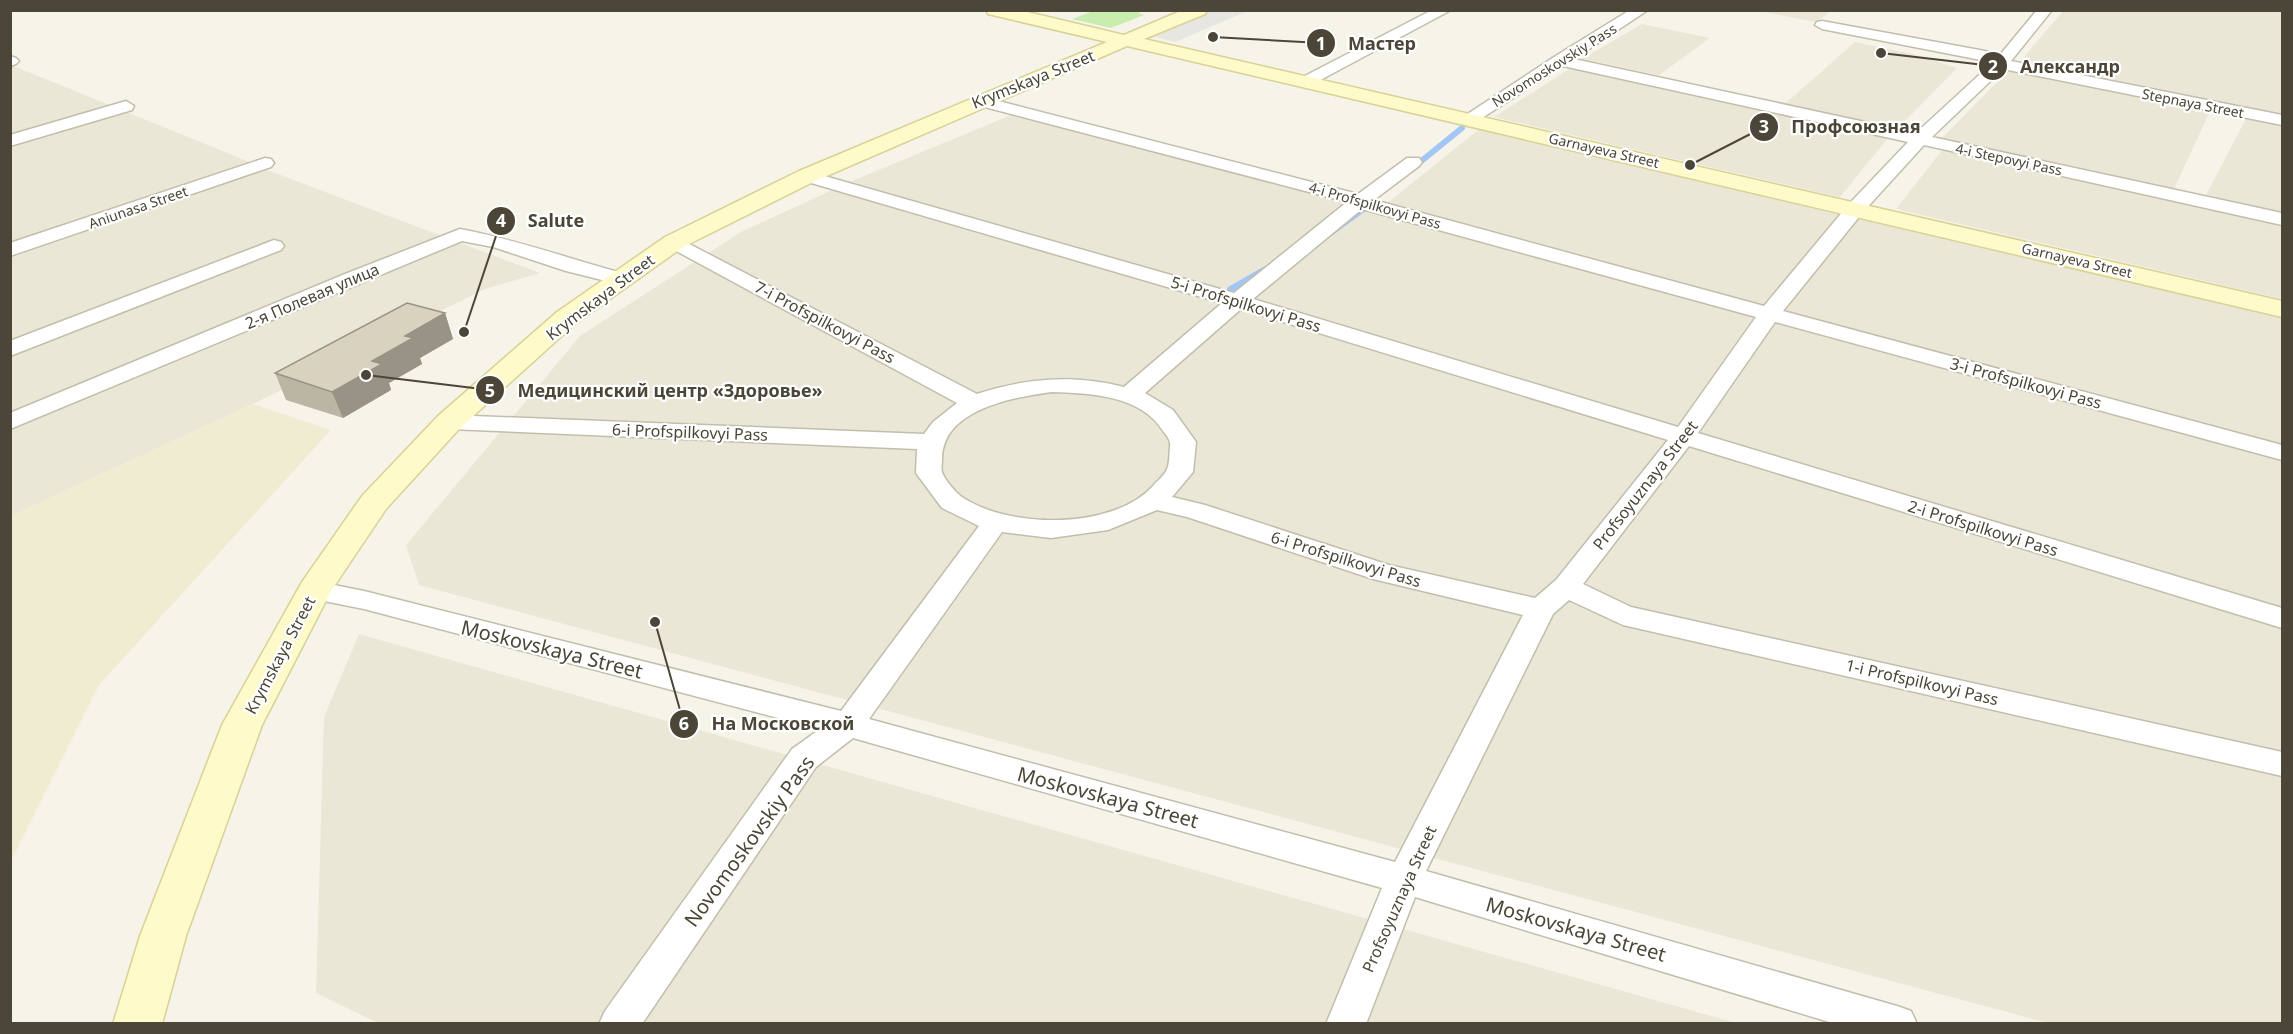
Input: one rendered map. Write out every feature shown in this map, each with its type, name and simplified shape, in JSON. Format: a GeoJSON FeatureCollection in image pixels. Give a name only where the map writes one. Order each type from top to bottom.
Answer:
{"type":"FeatureCollection","features":[{"type":"Feature","properties":{"kind":"main road","name":"Garnayeva Street"},"geometry":{"type":"LineString","coordinates":[[994,10],[1856,208],[2283,309]]}},
{"type":"Feature","properties":{"kind":"main road","name":"Krymskaya Street"},"geometry":{"type":"LineString","coordinates":[[137,1023],[163,936],[242,725],[314,590],[374,503],[449,422],[566,318],[674,242],[807,176],[979,101],[1199,10]]}},
{"type":"Feature","properties":{"kind":"street"},"geometry":{"type":"LineString","coordinates":[[1305,82],[1444,10]]}},
{"type":"Feature","properties":{"kind":"street","name":"Novomoskovskiy Pass"},"geometry":{"type":"LineString","coordinates":[[1468,119],[1641,10]]}},
{"type":"Feature","properties":{"kind":"street","name":"Profsoyuznaya Street"},"geometry":{"type":"LineString","coordinates":[[1346,1023],[1404,879],[1541,609],[1566,587],[1683,437],[1770,313],[1856,208],[1919,140],[2002,62],[2044,10]]}},
{"type":"Feature","properties":{"kind":"street","name":"Stepnaya Street"},"geometry":{"type":"LineString","coordinates":[[1822,25],[1985,56],[2012,67],[2283,120]]}},
{"type":"Feature","properties":{"kind":"street","name":"4-i Stepovyi Pass"},"geometry":{"type":"LineString","coordinates":[[1559,60],[1919,140],[2193,197],[2283,219]]}},
{"type":"Feature","properties":{"kind":"street","name":"4-i Profspilkovyi Pass"},"geometry":{"type":"LineString","coordinates":[[979,101],[1360,200],[1368,205],[1770,313]]}},
{"type":"Feature","properties":{"kind":"street"},"geometry":{"type":"LineString","coordinates":[[10,141],[126,106]]}},
{"type":"Feature","properties":{"kind":"street"},"geometry":{"type":"LineString","coordinates":[[1129,395],[1237,301],[1360,200],[1413,162]]}},
{"type":"Feature","properties":{"kind":"street","name":"Aniunasa Street"},"geometry":{"type":"LineString","coordinates":[[10,250],[265,163]]}},
{"type":"Feature","properties":{"kind":"street","name":"5-i Profspilkovyi Pass"},"geometry":{"type":"LineString","coordinates":[[807,176],[1237,301],[1683,437]]}},
{"type":"Feature","properties":{"kind":"street","name":"2-я Полевая улица"},"geometry":{"type":"LineString","coordinates":[[10,422],[352,278],[460,236],[497,242],[573,267],[622,279]]}},
{"type":"Feature","properties":{"kind":"street","name":"7-i Profspilkovyi Pass"},"geometry":{"type":"LineString","coordinates":[[674,242],[976,403]]}},
{"type":"Feature","properties":{"kind":"street"},"geometry":{"type":"LineString","coordinates":[[10,349],[274,246]]}},
{"type":"Feature","properties":{"kind":"street","name":"3-i Profspilkovyi Pass"},"geometry":{"type":"LineString","coordinates":[[1770,313],[2283,453]]}},
{"type":"Feature","properties":{"kind":"street"},"geometry":{"type":"LineString","coordinates":[[1052,385],[1092,387],[1129,395],[1164,415],[1183,442],[1180,472],[1154,501],[1108,522],[1051,530],[995,523],[951,502],[929,473],[931,442],[948,420],[976,403],[1012,390],[1052,385]]}},
{"type":"Feature","properties":{"kind":"street","name":"6-i Profspilkovyi Pass"},"geometry":{"type":"LineString","coordinates":[[449,422],[931,442]]}},
{"type":"Feature","properties":{"kind":"street","name":"2-i Profspilkovyi Pass"},"geometry":{"type":"LineString","coordinates":[[1683,437],[2283,618]]}},
{"type":"Feature","properties":{"kind":"street","name":"6-i Profspilkovyi Pass"},"geometry":{"type":"LineString","coordinates":[[1154,501],[1196,511],[1383,573],[1541,609]]}},
{"type":"Feature","properties":{"kind":"street","name":"Novomoskovskiy Pass"},"geometry":{"type":"LineString","coordinates":[[618,1023],[804,759],[848,725],[995,523]]}},
{"type":"Feature","properties":{"kind":"street","name":"1-i Profspilkovyi Pass"},"geometry":{"type":"LineString","coordinates":[[1566,587],[1623,615],[2283,764]]}},
{"type":"Feature","properties":{"kind":"street","name":"Moskovskaya Street"},"geometry":{"type":"LineString","coordinates":[[314,590],[387,606],[848,725],[1404,879],[1898,1023]]}},
{"type":"Feature","properties":{"kind":"shaded area"},"geometry":{"type":"Polygon","coordinates":[[[1211,11],[1248,11],[1175,42],[1151,36],[1211,11]]]}},
{"type":"Feature","properties":{"kind":"shaded area"},"geometry":{"type":"Polygon","coordinates":[[[1759,11],[1831,11],[1816,22],[1759,11]]]}},
{"type":"Feature","properties":{"kind":"shaded area"},"geometry":{"type":"Polygon","coordinates":[[[2063,11],[2282,11],[2282,114],[2017,65],[2063,11]]]}},
{"type":"Feature","properties":{"kind":"shaded area"},"geometry":{"type":"Polygon","coordinates":[[[1642,24],[1710,38],[1659,75],[1582,59],[1642,24]]]}},
{"type":"Feature","properties":{"kind":"shaded area"},"geometry":{"type":"Polygon","coordinates":[[[1855,42],[1917,55],[1957,68],[1898,128],[1786,103],[1855,42]]]}},
{"type":"Feature","properties":{"kind":"shaded area"},"geometry":{"type":"Polygon","coordinates":[[[11,65],[252,163],[11,245],[11,65]]]}},
{"type":"Feature","properties":{"kind":"shaded area"},"geometry":{"type":"Polygon","coordinates":[[[1574,66],[1889,137],[1840,197],[1494,117],[1574,66]]]}},
{"type":"Feature","properties":{"kind":"shaded area"},"geometry":{"type":"Polygon","coordinates":[[[2009,70],[2211,109],[2174,189],[1942,138],[2009,70]]]}},
{"type":"Feature","properties":{"kind":"shaded area"},"geometry":{"type":"Polygon","coordinates":[[[1016,113],[1380,209],[1478,130],[2282,318],[2282,1023],[2048,1023],[419,585],[406,545],[580,336],[741,232],[852,181],[1016,113]]]}},
{"type":"Feature","properties":{"kind":"shaded area"},"geometry":{"type":"Polygon","coordinates":[[[2247,117],[2282,124],[2282,215],[2205,197],[2247,117]]]}},
{"type":"Feature","properties":{"kind":"shaded area"},"geometry":{"type":"Polygon","coordinates":[[[1943,149],[2282,225],[2282,299],[1896,209],[1943,149]]]}},
{"type":"Feature","properties":{"kind":"shaded area"},"geometry":{"type":"Polygon","coordinates":[[[267,170],[540,273],[485,289],[253,404],[11,516],[10,258],[267,170]]]}},
{"type":"Feature","properties":{"kind":"shaded area"},"geometry":{"type":"Polygon","coordinates":[[[253,404],[331,430],[99,685],[11,861],[11,516],[253,404]]]}},
{"type":"Feature","properties":{"kind":"shaded area"},"geometry":{"type":"Polygon","coordinates":[[[359,634],[1736,1023],[380,1024],[316,993],[324,717],[359,634]]]}},
{"type":"Feature","properties":{"kind":"green space"},"geometry":{"type":"Polygon","coordinates":[[[1096,10],[1144,11],[1138,13],[1144,15],[1111,28],[1072,19],[1096,10]]]}},
{"type":"Feature","properties":{"kind":"building"},"geometry":{"type":"Polygon","coordinates":[[[407,303],[445,313],[405,336],[413,338],[372,361],[382,364],[332,392],[275,373],[407,303]]]}},
{"type":"Feature","properties":{"kind":"waterway"},"geometry":{"type":"LineString","coordinates":[[1414,167],[1462,128]]}},
{"type":"Feature","properties":{"kind":"waterway"},"geometry":{"type":"LineString","coordinates":[[1411,169],[1416,165]]}},
{"type":"Feature","properties":{"kind":"waterway"},"geometry":{"type":"LineString","coordinates":[[1326,235],[1374,200]]}},
{"type":"Feature","properties":{"kind":"waterway"},"geometry":{"type":"LineString","coordinates":[[1231,290],[1264,271]]}},
{"type":"Feature","properties":{"kind":"place","name":"Мастер"},"geometry":{"type":"Point","coordinates":[1213,37]}},
{"type":"Feature","properties":{"kind":"place","name":"Александр"},"geometry":{"type":"Point","coordinates":[1881,53]}},
{"type":"Feature","properties":{"kind":"place","name":"Профсоюзная"},"geometry":{"type":"Point","coordinates":[1690,165]}},
{"type":"Feature","properties":{"kind":"place","name":"Salute"},"geometry":{"type":"Point","coordinates":[464,332]}},
{"type":"Feature","properties":{"kind":"place","name":"Медицинский центр «Здоровье»"},"geometry":{"type":"Point","coordinates":[366,375]}},
{"type":"Feature","properties":{"kind":"place","name":"На Московской"},"geometry":{"type":"Point","coordinates":[655,622]}}]}
